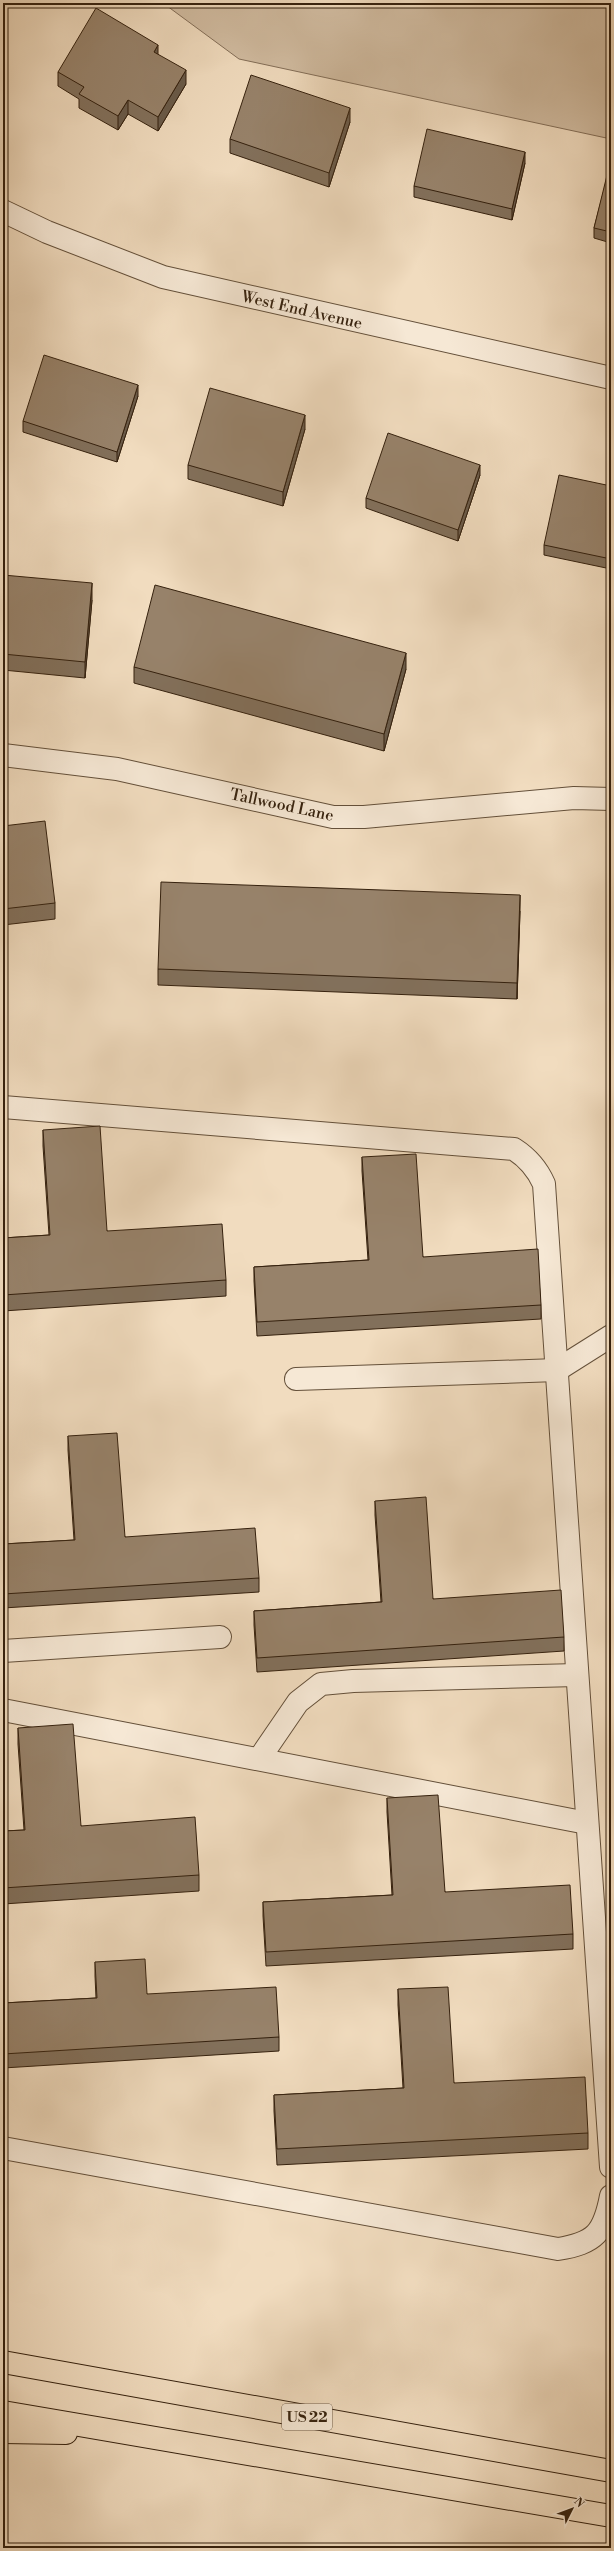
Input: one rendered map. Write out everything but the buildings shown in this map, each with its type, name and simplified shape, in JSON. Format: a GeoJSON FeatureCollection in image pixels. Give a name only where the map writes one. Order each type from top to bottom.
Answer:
{"type":"FeatureCollection","features":[{"type":"Feature","properties":{"kind":"highway","name":"US 22"},"geometry":{"type":"LineString","coordinates":[[3,2362],[611,2471]]}},
{"type":"Feature","properties":{"kind":"highway"},"geometry":{"type":"LineString","coordinates":[[3,2412],[611,2516]]}},
{"type":"Feature","properties":{"kind":"highway"},"geometry":{"type":"LineString","coordinates":[[3,2432],[124,2433]]}},
{"type":"Feature","properties":{"kind":"street","name":"West End Avenue"},"geometry":{"type":"LineString","coordinates":[[3,211],[47,232],[163,277],[611,378]]}},
{"type":"Feature","properties":{"kind":"street","name":"Tallwood Lane"},"geometry":{"type":"LineString","coordinates":[[3,755],[117,769],[333,817],[364,817],[574,798],[611,799]]}},
{"type":"Feature","properties":{"kind":"street"},"geometry":{"type":"LineString","coordinates":[[3,1107],[514,1149],[526,1156],[539,1172],[544,1184],[611,2167]]}},
{"type":"Feature","properties":{"kind":"street"},"geometry":{"type":"LineString","coordinates":[[296,1379],[557,1370],[611,1336]]}},
{"type":"Feature","properties":{"kind":"street"},"geometry":{"type":"LineString","coordinates":[[3,1651],[220,1637]]}},
{"type":"Feature","properties":{"kind":"street"},"geometry":{"type":"LineString","coordinates":[[259,1759],[298,1702],[321,1684],[361,1681],[578,1675]]}},
{"type":"Feature","properties":{"kind":"street"},"geometry":{"type":"LineString","coordinates":[[3,1710],[587,1823]]}},
{"type":"Feature","properties":{"kind":"street"},"geometry":{"type":"LineString","coordinates":[[3,2148],[558,2249],[581,2245],[596,2235],[607,2218],[611,2196]]}},
{"type":"Feature","properties":{"kind":"shaded area"},"geometry":{"type":"Polygon","coordinates":[[[163,3],[611,3],[611,139],[239,59],[163,3]]]}}]}
